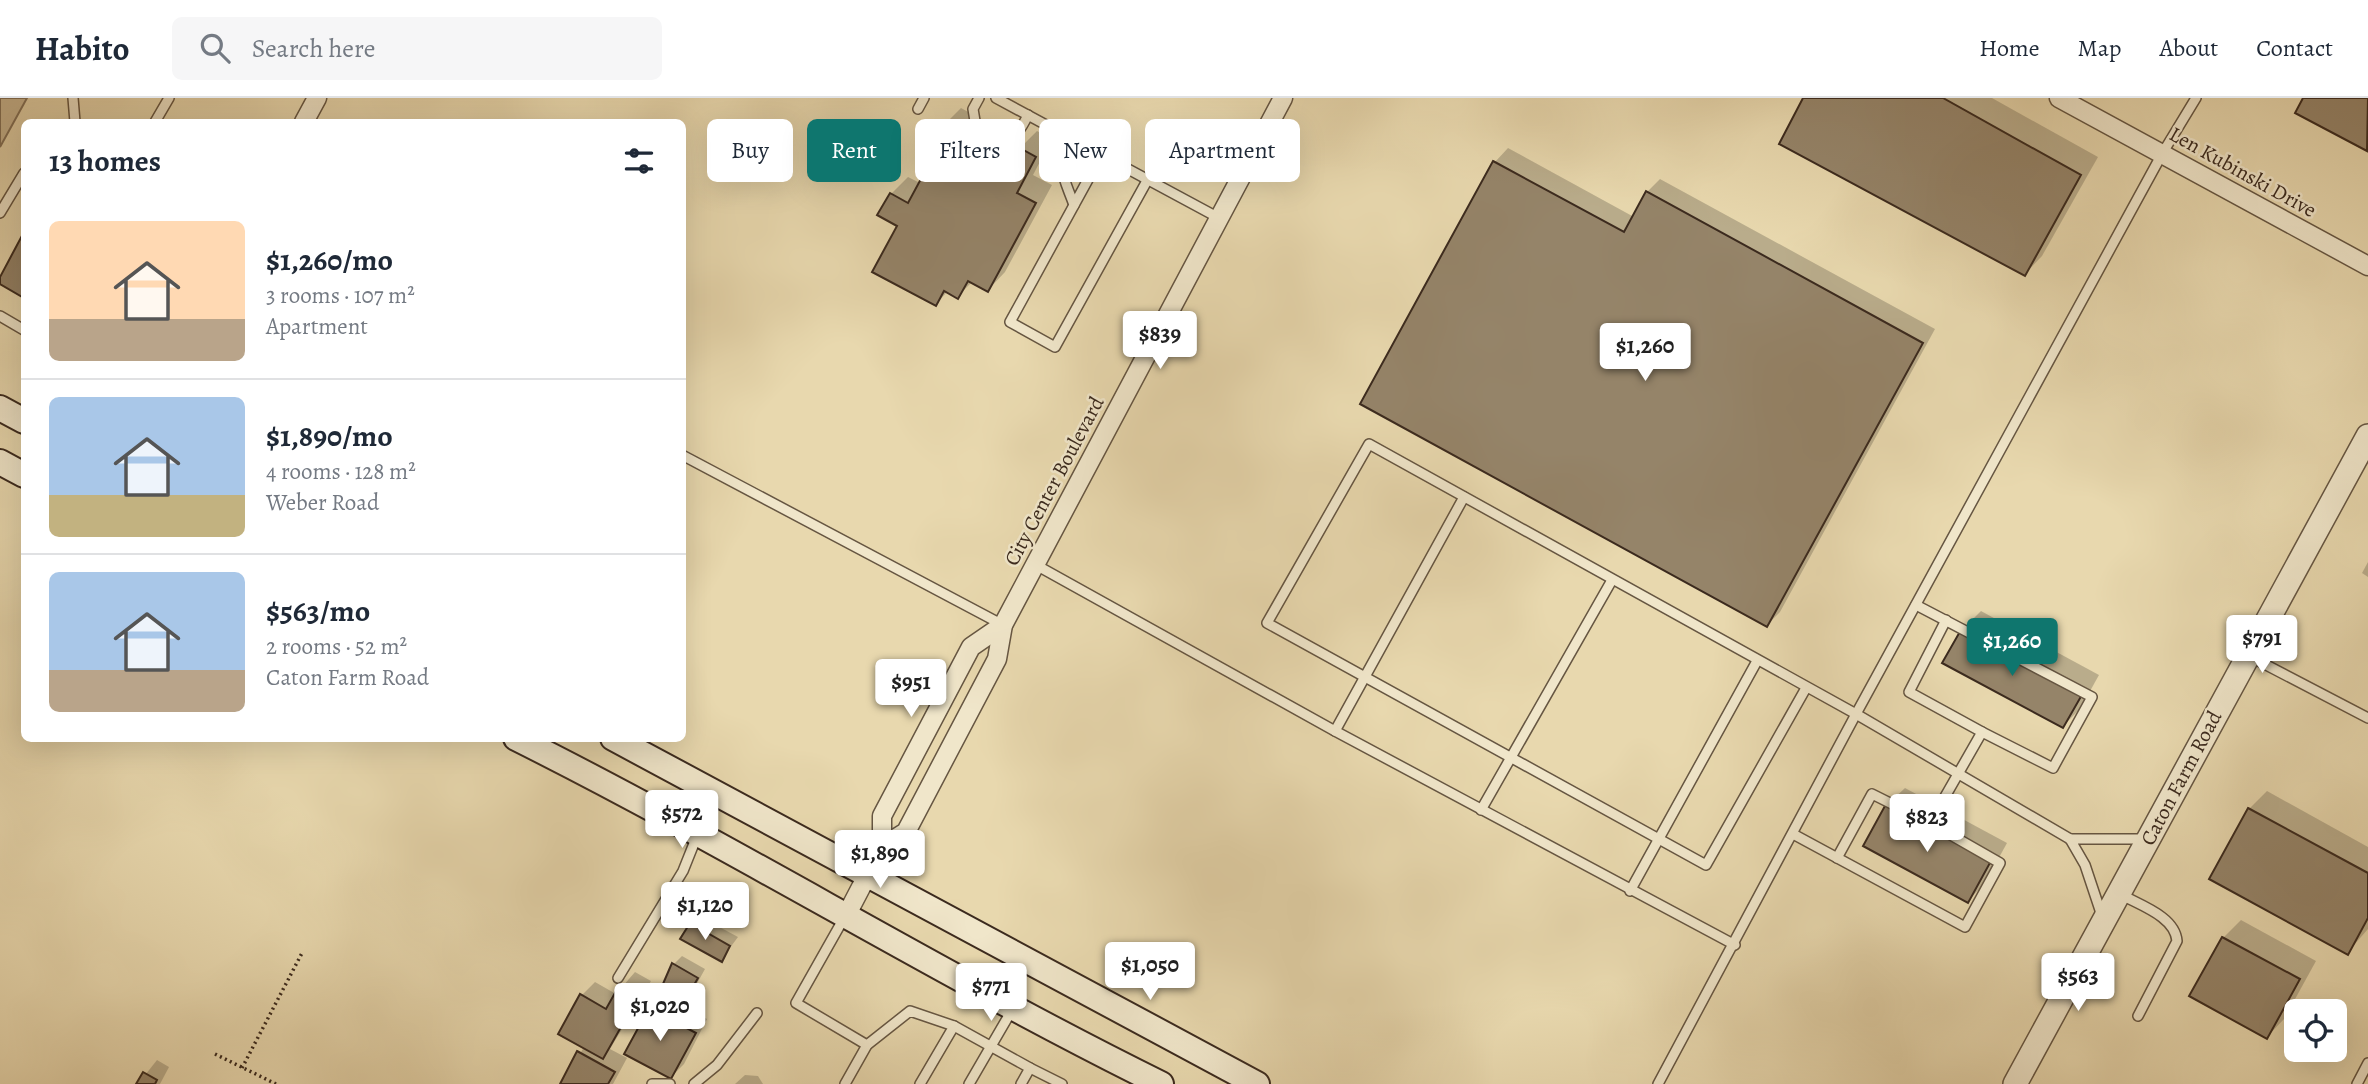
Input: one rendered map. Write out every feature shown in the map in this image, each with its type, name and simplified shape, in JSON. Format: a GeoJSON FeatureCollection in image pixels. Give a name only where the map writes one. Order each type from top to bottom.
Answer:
{"type":"FeatureCollection","features":[{"type":"Feature","properties":{"kind":"main road"},"geometry":{"type":"LineString","coordinates":[[0,408],[21,419]]}},
{"type":"Feature","properties":{"kind":"main road"},"geometry":{"type":"LineString","coordinates":[[0,462],[21,473]]}},
{"type":"Feature","properties":{"kind":"main road"},"geometry":{"type":"LineString","coordinates":[[524,742],[699,833],[1013,1009],[1161,1084]]}},
{"type":"Feature","properties":{"kind":"main road"},"geometry":{"type":"LineString","coordinates":[[620,742],[1257,1084]]}},
{"type":"Feature","properties":{"kind":"street"},"geometry":{"type":"LineString","coordinates":[[306,119],[317,98]]}},
{"type":"Feature","properties":{"kind":"street","name":"City Center Boulevard"},"geometry":{"type":"LineString","coordinates":[[882,847],[906,832],[997,659],[1003,625],[1283,98]]}},
{"type":"Feature","properties":{"kind":"street","name":"Len Kubinski Drive"},"geometry":{"type":"LineString","coordinates":[[2059,98],[2368,266]]}},
{"type":"Feature","properties":{"kind":"street","name":"Caton Farm Road"},"geometry":{"type":"LineString","coordinates":[[2015,1084],[2368,436]]}},
{"type":"Feature","properties":{"kind":"street","name":"City Center Boulevard"},"geometry":{"type":"LineString","coordinates":[[882,847],[882,816],[971,647],[1003,625]]}},
{"type":"Feature","properties":{"kind":"street"},"geometry":{"type":"LineString","coordinates":[[846,916],[882,847]]}},
{"type":"Feature","properties":{"kind":"lane"},"geometry":{"type":"LineString","coordinates":[[73,98],[75,119]]}},
{"type":"Feature","properties":{"kind":"lane"},"geometry":{"type":"LineString","coordinates":[[157,119],[169,98]]}},
{"type":"Feature","properties":{"kind":"lane"},"geometry":{"type":"LineString","coordinates":[[918,109],[924,98]]}},
{"type":"Feature","properties":{"kind":"lane"},"geometry":{"type":"LineString","coordinates":[[979,98],[973,109],[976,127],[1003,139],[1013,139],[1028,115]]}},
{"type":"Feature","properties":{"kind":"lane"},"geometry":{"type":"LineString","coordinates":[[996,98],[1039,121]]}},
{"type":"Feature","properties":{"kind":"lane"},"geometry":{"type":"LineString","coordinates":[[1658,1084],[1916,604],[2162,154],[2196,98]]}},
{"type":"Feature","properties":{"kind":"lane"},"geometry":{"type":"LineString","coordinates":[[0,213],[21,178]]}},
{"type":"Feature","properties":{"kind":"lane"},"geometry":{"type":"LineString","coordinates":[[1066,182],[1074,205]]}},
{"type":"Feature","properties":{"kind":"lane"},"geometry":{"type":"LineString","coordinates":[[1087,182],[1010,322],[1055,347],[1146,182]]}},
{"type":"Feature","properties":{"kind":"lane"},"geometry":{"type":"LineString","coordinates":[[1153,182],[1219,218]]}},
{"type":"Feature","properties":{"kind":"lane"},"geometry":{"type":"LineString","coordinates":[[0,316],[21,328]]}},
{"type":"Feature","properties":{"kind":"lane"},"geometry":{"type":"LineString","coordinates":[[1806,688],[1706,865],[1267,622],[1369,444],[1856,714],[2070,839],[2085,865],[2104,920]]}},
{"type":"Feature","properties":{"kind":"lane"},"geometry":{"type":"LineString","coordinates":[[686,456],[1003,625]]}},
{"type":"Feature","properties":{"kind":"lane"},"geometry":{"type":"LineString","coordinates":[[1335,731],[1464,497]]}},
{"type":"Feature","properties":{"kind":"lane"},"geometry":{"type":"LineString","coordinates":[[1036,565],[1335,731],[1735,945]]}},
{"type":"Feature","properties":{"kind":"lane"},"geometry":{"type":"LineString","coordinates":[[1481,810],[1612,580]]}},
{"type":"Feature","properties":{"kind":"lane"},"geometry":{"type":"LineString","coordinates":[[1916,604],[2092,697],[2053,768],[1909,692],[1946,620]]}},
{"type":"Feature","properties":{"kind":"lane"},"geometry":{"type":"LineString","coordinates":[[2247,656],[2368,718]]}},
{"type":"Feature","properties":{"kind":"lane"},"geometry":{"type":"LineString","coordinates":[[1630,891],[1757,661]]}},
{"type":"Feature","properties":{"kind":"lane"},"geometry":{"type":"LineString","coordinates":[[1930,823],[1982,732]]}},
{"type":"Feature","properties":{"kind":"lane"},"geometry":{"type":"LineString","coordinates":[[1793,834],[1837,858],[1965,926],[2000,863],[1872,794],[1837,858]]}},
{"type":"Feature","properties":{"kind":"lane"},"geometry":{"type":"LineString","coordinates":[[618,978],[683,870],[699,833]]}},
{"type":"Feature","properties":{"kind":"lane"},"geometry":{"type":"LineString","coordinates":[[2070,839],[2148,839]]}},
{"type":"Feature","properties":{"kind":"lane"},"geometry":{"type":"LineString","coordinates":[[2120,894],[2170,923],[2176,931],[2177,941],[2138,1016]]}},
{"type":"Feature","properties":{"kind":"lane"},"geometry":{"type":"LineString","coordinates":[[846,916],[796,1003],[867,1045]]}},
{"type":"Feature","properties":{"kind":"lane"},"geometry":{"type":"LineString","coordinates":[[969,1084],[1013,1009]]}},
{"type":"Feature","properties":{"kind":"lane"},"geometry":{"type":"LineString","coordinates":[[845,1084],[867,1045],[911,1011],[954,1026],[992,1044],[1062,1084]]}},
{"type":"Feature","properties":{"kind":"lane"},"geometry":{"type":"LineString","coordinates":[[694,1084],[718,1065],[757,1013]]}},
{"type":"Feature","properties":{"kind":"lane"},"geometry":{"type":"LineString","coordinates":[[920,1084],[954,1026]]}},
{"type":"Feature","properties":{"kind":"lane"},"geometry":{"type":"LineString","coordinates":[[2357,1084],[2368,1063]]}},
{"type":"Feature","properties":{"kind":"lane"},"geometry":{"type":"LineString","coordinates":[[1021,1084],[1030,1068]]}},
{"type":"Feature","properties":{"kind":"lane"},"geometry":{"type":"LineString","coordinates":[[652,1084],[670,1084]]}},
{"type":"Feature","properties":{"kind":"path"},"geometry":{"type":"LineString","coordinates":[[243,1068],[302,953]]}},
{"type":"Feature","properties":{"kind":"path"},"geometry":{"type":"LineString","coordinates":[[215,1054],[276,1084]]}},
{"type":"Feature","properties":{"kind":"path"},"geometry":{"type":"LineString","coordinates":[[258,1084],[262,1077]]}},
{"type":"Feature","properties":{"kind":"shaded area"},"geometry":{"type":"Polygon","coordinates":[[[0,98],[27,98],[0,147],[0,98]]]}},
{"type":"Feature","properties":{"kind":"building"},"geometry":{"type":"Polygon","coordinates":[[[1803,98],[1943,98],[2081,175],[2025,276],[1779,144],[1803,98]]]}},
{"type":"Feature","properties":{"kind":"building"},"geometry":{"type":"Polygon","coordinates":[[[2303,98],[2368,98],[2367,151],[2295,113],[2303,98]]]}},
{"type":"Feature","properties":{"kind":"building"},"geometry":{"type":"Polygon","coordinates":[[[1025,151],[1036,157],[1025,178],[1025,151]]]}},
{"type":"Feature","properties":{"kind":"building"},"geometry":{"type":"Polygon","coordinates":[[[1493,161],[1624,232],[1646,191],[1923,343],[1767,627],[1360,404],[1493,161]]]}},
{"type":"Feature","properties":{"kind":"building"},"geometry":{"type":"Polygon","coordinates":[[[919,182],[1023,182],[1017,193],[1036,203],[988,292],[968,281],[958,299],[944,291],[936,306],[872,272],[897,226],[877,215],[890,193],[908,203],[919,182]]]}},
{"type":"Feature","properties":{"kind":"building"},"geometry":{"type":"Polygon","coordinates":[[[21,238],[21,296],[0,284],[0,277],[21,238]]]}},
{"type":"Feature","properties":{"kind":"building"},"geometry":{"type":"Polygon","coordinates":[[[1962,628],[2083,693],[2063,728],[1942,663],[1962,628]]]}},
{"type":"Feature","properties":{"kind":"building"},"geometry":{"type":"Polygon","coordinates":[[[1886,804],[1991,861],[1968,903],[1863,846],[1886,804]]]}},
{"type":"Feature","properties":{"kind":"building"},"geometry":{"type":"Polygon","coordinates":[[[2248,808],[2368,873],[2368,918],[2348,955],[2209,879],[2248,808]]]}},
{"type":"Feature","properties":{"kind":"building"},"geometry":{"type":"Polygon","coordinates":[[[690,923],[730,946],[722,962],[680,939],[690,923]]]}},
{"type":"Feature","properties":{"kind":"building"},"geometry":{"type":"Polygon","coordinates":[[[2222,937],[2300,979],[2289,999],[2284,999],[2284,1008],[2267,1039],[2189,996],[2222,937]]]}},
{"type":"Feature","properties":{"kind":"building"},"geometry":{"type":"Polygon","coordinates":[[[672,963],[698,978],[674,1020],[653,1007],[672,963]]]}},
{"type":"Feature","properties":{"kind":"building"},"geometry":{"type":"Polygon","coordinates":[[[620,984],[639,995],[603,1059],[558,1034],[580,994],[606,1009],[620,984]]]}},
{"type":"Feature","properties":{"kind":"building"},"geometry":{"type":"Polygon","coordinates":[[[649,1008],[696,1033],[671,1079],[624,1054],[649,1008]]]}},
{"type":"Feature","properties":{"kind":"building"},"geometry":{"type":"Polygon","coordinates":[[[577,1051],[615,1072],[608,1084],[560,1084],[577,1051]]]}},
{"type":"Feature","properties":{"kind":"building"},"geometry":{"type":"Polygon","coordinates":[[[143,1072],[157,1080],[155,1084],[136,1084],[143,1072]]]}}]}
